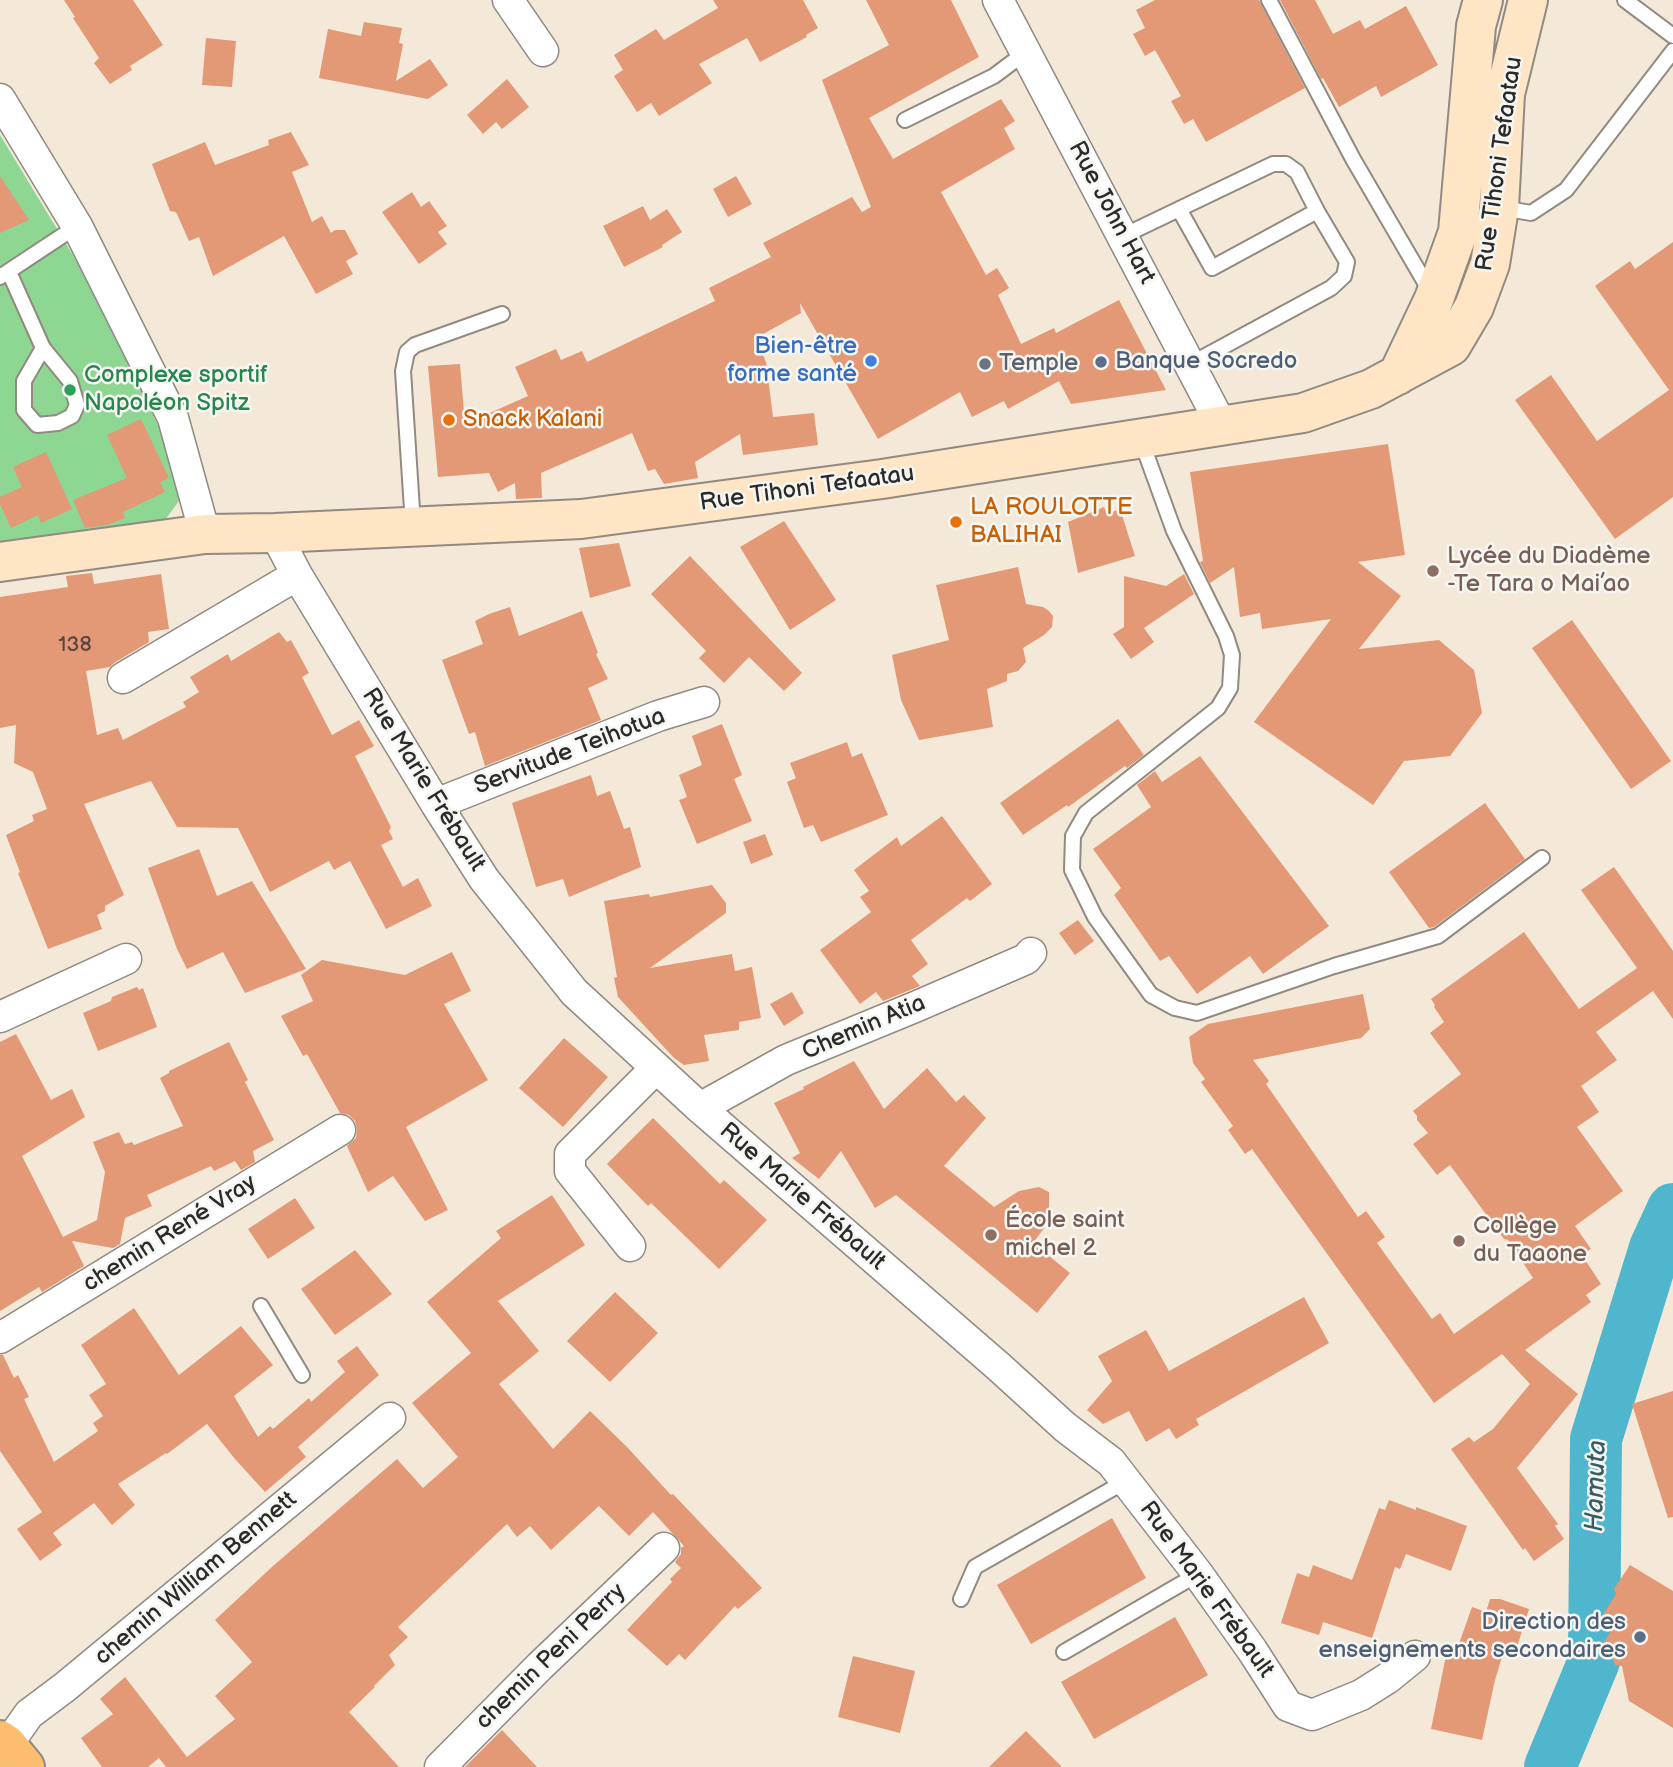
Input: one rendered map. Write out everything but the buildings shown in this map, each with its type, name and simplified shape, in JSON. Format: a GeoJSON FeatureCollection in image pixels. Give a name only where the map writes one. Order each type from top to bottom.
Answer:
{"type":"FeatureCollection","features":[{"type":"Feature","properties":{"kind":"main road","name":"Rue Tihoni Tefaatau"},"geometry":{"type":"LineString","coordinates":[[0,562],[205,534],[581,519],[870,481],[1303,413],[1371,389],[1451,346],[1474,307],[1490,264],[1481,189],[1476,26],[1483,0]]}},
{"type":"Feature","properties":{"kind":"main road","name":"Rue Tihoni Tefaatau"},"geometry":{"type":"LineString","coordinates":[[1398,375],[1434,299],[1458,232],[1481,189],[1528,0]]}},
{"type":"Feature","properties":{"kind":"street"},"geometry":{"type":"LineString","coordinates":[[508,0],[543,51]]}},
{"type":"Feature","properties":{"kind":"street","name":"Rue John Hart"},"geometry":{"type":"LineString","coordinates":[[998,0],[1222,426]]}},
{"type":"Feature","properties":{"kind":"street"},"geometry":{"type":"LineString","coordinates":[[0,99],[76,226],[173,418],[205,534]]}},
{"type":"Feature","properties":{"kind":"street","name":"Rue Marie Frébault"},"geometry":{"type":"LineString","coordinates":[[275,533],[297,575],[484,879],[574,992],[699,1108],[999,1366],[1065,1427],[1111,1462],[1198,1574],[1288,1706],[1312,1715],[1361,1695],[1415,1656]]}},
{"type":"Feature","properties":{"kind":"street"},"geometry":{"type":"LineString","coordinates":[[123,678],[297,575]]}},
{"type":"Feature","properties":{"kind":"street","name":"Servitude Teihotua"},"geometry":{"type":"LineString","coordinates":[[436,804],[658,716],[704,702]]}},
{"type":"Feature","properties":{"kind":"street","name":"Chemin Atia"},"geometry":{"type":"LineString","coordinates":[[699,1108],[786,1060],[1026,959],[1031,953]]}},
{"type":"Feature","properties":{"kind":"street"},"geometry":{"type":"LineString","coordinates":[[0,1017],[126,959]]}},
{"type":"Feature","properties":{"kind":"street"},"geometry":{"type":"LineString","coordinates":[[630,1246],[570,1171],[570,1154],[656,1068]]}},
{"type":"Feature","properties":{"kind":"street","name":"chemin René Vray"},"geometry":{"type":"LineString","coordinates":[[0,1338],[340,1130]]}},
{"type":"Feature","properties":{"kind":"street","name":"chemin William Bennett"},"geometry":{"type":"LineString","coordinates":[[8,1743],[29,1714],[390,1418]]}},
{"type":"Feature","properties":{"kind":"street","name":"chemin Peni Perry"},"geometry":{"type":"LineString","coordinates":[[440,1767],[540,1666],[664,1548]]}},
{"type":"Feature","properties":{"kind":"lane"},"geometry":{"type":"LineString","coordinates":[[1269,0],[1353,159],[1434,299]]}},
{"type":"Feature","properties":{"kind":"lane"},"geometry":{"type":"LineString","coordinates":[[1625,0],[1673,36]]}},
{"type":"Feature","properties":{"kind":"lane"},"geometry":{"type":"LineString","coordinates":[[1481,189],[1531,213],[1566,190],[1673,51]]}},
{"type":"Feature","properties":{"kind":"lane"},"geometry":{"type":"LineString","coordinates":[[905,120],[994,76],[1026,52]]}},
{"type":"Feature","properties":{"kind":"lane"},"geometry":{"type":"LineString","coordinates":[[1123,236],[1273,164],[1286,164],[1297,172],[1347,262],[1344,276],[1331,288],[1191,364]]}},
{"type":"Feature","properties":{"kind":"lane"},"geometry":{"type":"LineString","coordinates":[[1179,209],[1212,268],[1317,211]]}},
{"type":"Feature","properties":{"kind":"lane"},"geometry":{"type":"LineString","coordinates":[[43,348],[24,381],[24,410],[37,425],[58,423],[72,416],[77,405],[70,381],[43,348],[4,274],[76,226]]}},
{"type":"Feature","properties":{"kind":"lane"},"geometry":{"type":"LineString","coordinates":[[413,527],[403,371],[407,352],[415,345],[502,314]]}},
{"type":"Feature","properties":{"kind":"lane"},"geometry":{"type":"LineString","coordinates":[[1141,439],[1174,531],[1226,636],[1232,655],[1230,688],[1217,708],[1086,813],[1073,836],[1072,870],[1095,917],[1151,995],[1175,1009],[1197,1013],[1334,965],[1438,936],[1542,858]]}},
{"type":"Feature","properties":{"kind":"lane"},"geometry":{"type":"LineString","coordinates":[[261,1306],[302,1375]]}},
{"type":"Feature","properties":{"kind":"lane"},"geometry":{"type":"LineString","coordinates":[[961,1599],[975,1567],[1126,1482]]}},
{"type":"Feature","properties":{"kind":"lane"},"geometry":{"type":"LineString","coordinates":[[1064,1653],[1198,1574]]}},
{"type":"Feature","properties":{"kind":"green space","name":"Complexe sportif Napoléon Spitz"},"geometry":{"type":"Polygon","coordinates":[[[0,135],[94,290],[188,489],[156,532],[0,550],[0,135]]]}},
{"type":"Feature","properties":{"kind":"waterway","name":"Hamuta"},"geometry":{"type":"LineString","coordinates":[[1550,1767],[1594,1661],[1596,1439],[1655,1248],[1673,1209]]}},
{"type":"Feature","properties":{"kind":"place","name":"Bien-être forme santé"},"geometry":{"type":"Point","coordinates":[871,361]}},
{"type":"Feature","properties":{"kind":"place","name":"Banque Socredo"},"geometry":{"type":"Point","coordinates":[1101,362]}},
{"type":"Feature","properties":{"kind":"place","name":"Temple"},"geometry":{"type":"Point","coordinates":[985,364]}},
{"type":"Feature","properties":{"kind":"place","name":"Complexe sportif Napoléon Spitz"},"geometry":{"type":"Point","coordinates":[70,390]}},
{"type":"Feature","properties":{"kind":"place","name":"Snack Kalani"},"geometry":{"type":"Point","coordinates":[449,420]}},
{"type":"Feature","properties":{"kind":"place","name":"LA ROULOTTE BALIHAI"},"geometry":{"type":"Point","coordinates":[956,522]}},
{"type":"Feature","properties":{"kind":"place","name":"Lycée du Diadème -Te Tara o Mai’ao"},"geometry":{"type":"Point","coordinates":[1433,571]}},
{"type":"Feature","properties":{"kind":"place","name":"École saint michel 2"},"geometry":{"type":"Point","coordinates":[991,1235]}},
{"type":"Feature","properties":{"kind":"place","name":"Collège du Taaone"},"geometry":{"type":"Point","coordinates":[1459,1241]}},
{"type":"Feature","properties":{"kind":"place","name":"Direction des enseignements secondaires"},"geometry":{"type":"Point","coordinates":[1640,1637]}}]}
